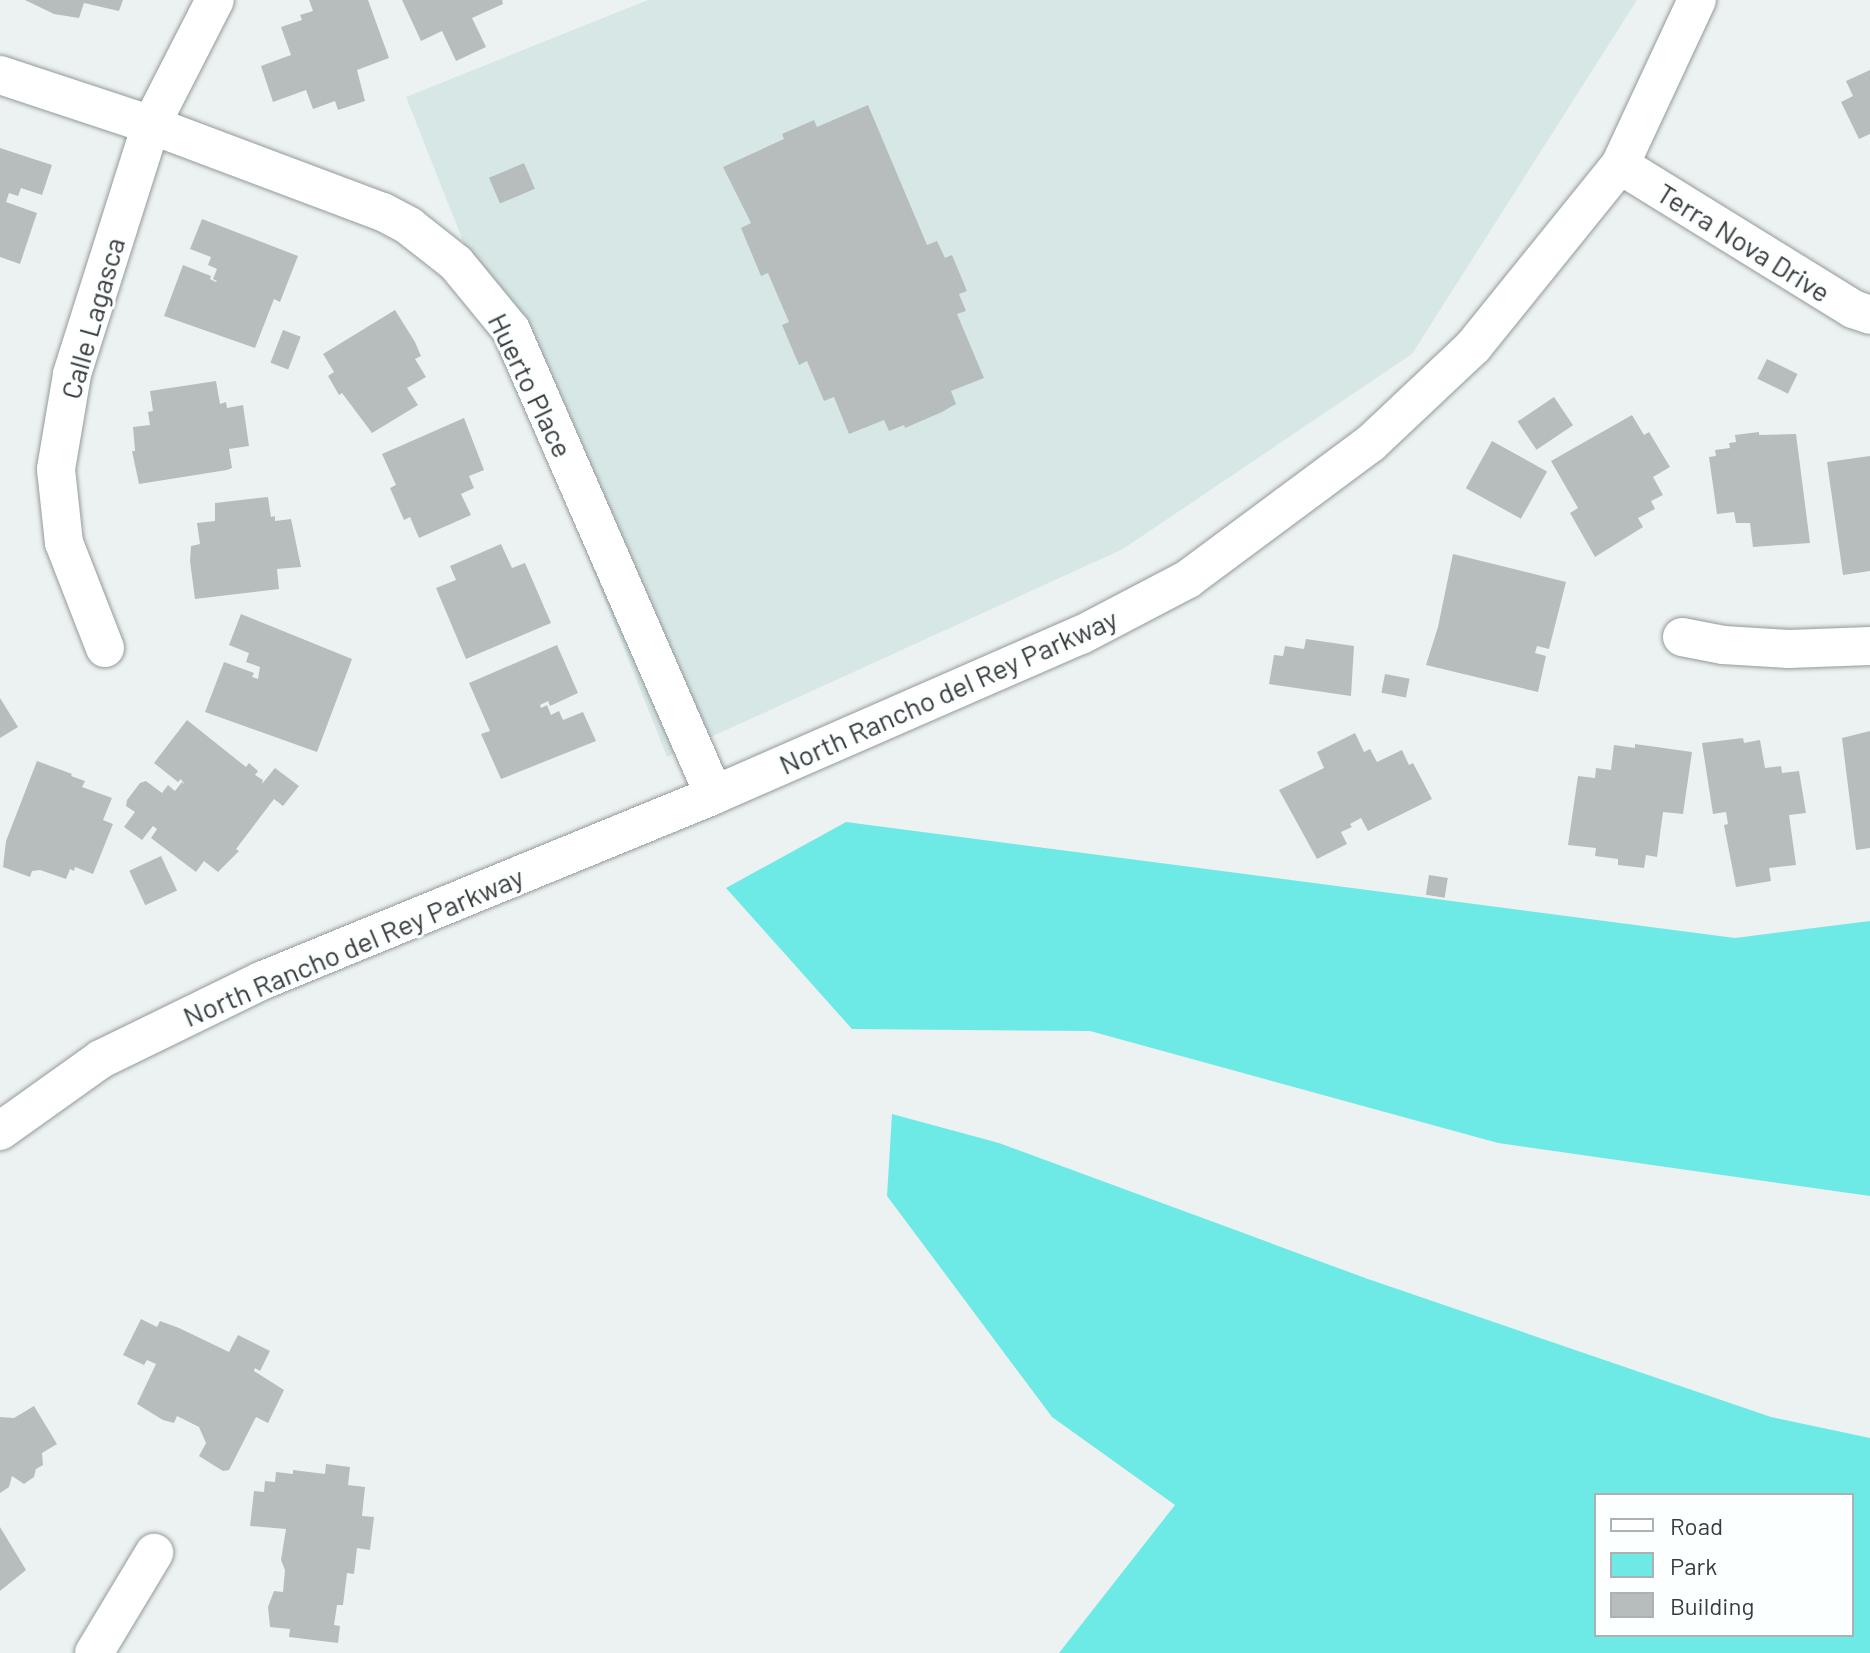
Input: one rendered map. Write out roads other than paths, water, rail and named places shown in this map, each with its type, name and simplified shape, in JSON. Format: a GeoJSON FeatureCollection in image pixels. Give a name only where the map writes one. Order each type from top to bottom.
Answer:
{"type":"FeatureCollection","features":[{"type":"Feature","properties":{"kind":"street","name":"Calle Lagasca"},"geometry":{"type":"LineString","coordinates":[[105,648],[64,543],[56,469],[72,374],[151,125],[215,0]]}},
{"type":"Feature","properties":{"kind":"street","name":"North Rancho del Rey Parkway"},"geometry":{"type":"LineString","coordinates":[[0,1131],[101,1059],[261,981],[714,795],[1081,635],[1188,579],[1370,444],[1473,347],[1620,165],[1697,0]]}},
{"type":"Feature","properties":{"kind":"street","name":"Huerto Place"},"geometry":{"type":"LineString","coordinates":[[0,75],[151,125],[383,212],[434,244],[476,284],[511,330],[714,795]]}},
{"type":"Feature","properties":{"kind":"street","name":"Terra Nova Drive"},"geometry":{"type":"LineString","coordinates":[[1620,165],[1853,309],[1870,315]]}},
{"type":"Feature","properties":{"kind":"street"},"geometry":{"type":"LineString","coordinates":[[1682,637],[1723,645],[1789,649],[1870,646]]}},
{"type":"Feature","properties":{"kind":"street"},"geometry":{"type":"LineString","coordinates":[[94,1653],[154,1553]]}}]}
